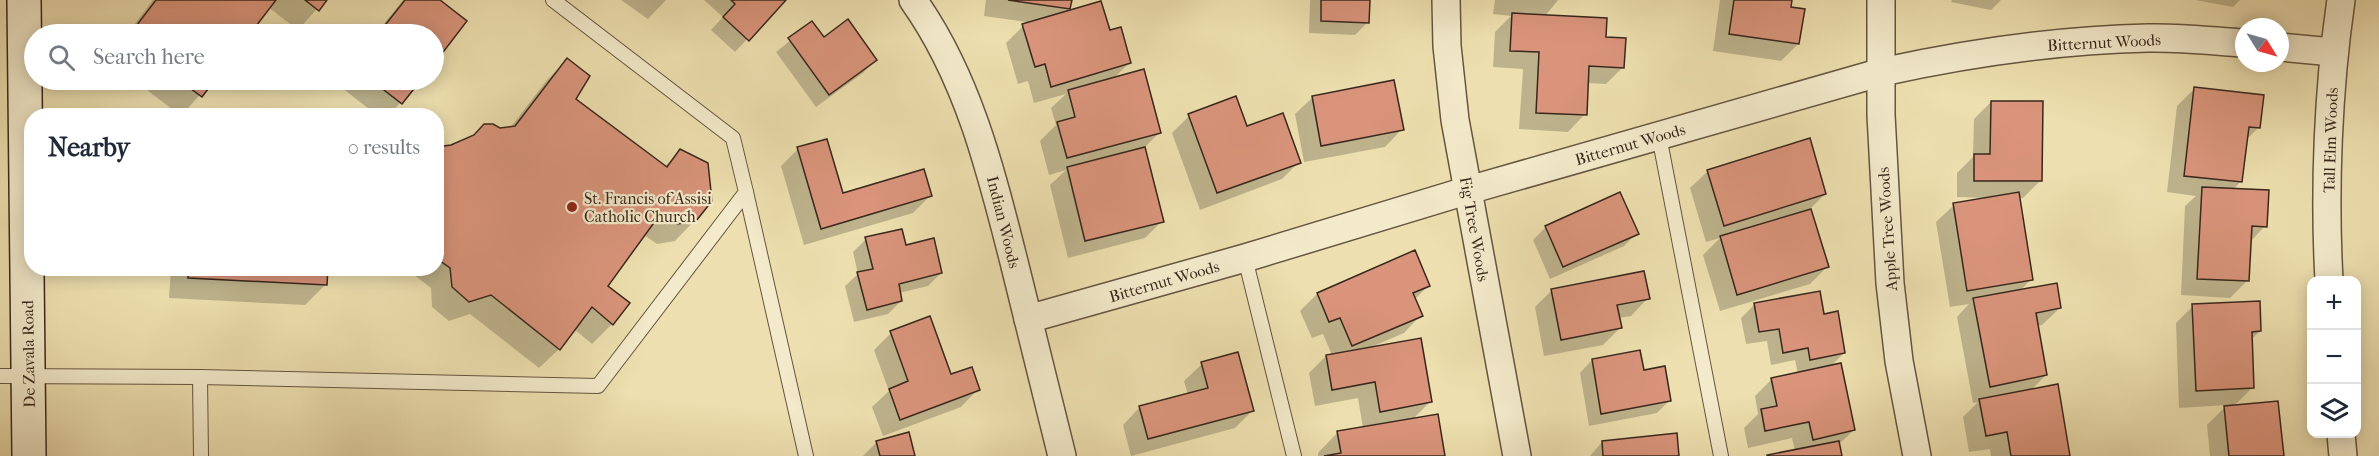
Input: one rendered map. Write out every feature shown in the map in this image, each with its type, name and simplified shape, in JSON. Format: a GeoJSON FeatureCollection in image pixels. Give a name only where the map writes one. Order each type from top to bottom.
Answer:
{"type":"FeatureCollection","features":[{"type":"Feature","properties":{"kind":"main road","name":"De Zavala Road"},"geometry":{"type":"LineString","coordinates":[[24,0],[14,376],[29,456]]}},
{"type":"Feature","properties":{"kind":"street","name":"Indian Woods"},"geometry":{"type":"LineString","coordinates":[[913,0],[949,61],[973,118],[993,177],[1062,456]]}},
{"type":"Feature","properties":{"kind":"street","name":"Fig Tree Woods"},"geometry":{"type":"LineString","coordinates":[[1446,0],[1447,46],[1455,120],[1517,456]]}},
{"type":"Feature","properties":{"kind":"street","name":"Apple Tree Woods"},"geometry":{"type":"LineString","coordinates":[[1881,0],[1883,179],[1890,283],[1899,361],[1917,456]]}},
{"type":"Feature","properties":{"kind":"street","name":"Tall Elm Woods"},"geometry":{"type":"LineString","coordinates":[[2330,276],[2326,229],[2333,52],[2341,0]]}},
{"type":"Feature","properties":{"kind":"street","name":"Bitternut Woods"},"geometry":{"type":"LineString","coordinates":[[1028,319],[1882,72],[1929,62],[2082,40],[2151,38],[2235,43]]}},
{"type":"Feature","properties":{"kind":"street"},"geometry":{"type":"LineString","coordinates":[[2289,48],[2333,52]]}},
{"type":"Feature","properties":{"kind":"street"},"geometry":{"type":"LineString","coordinates":[[2341,438],[2343,456]]}},
{"type":"Feature","properties":{"kind":"lane"},"geometry":{"type":"LineString","coordinates":[[553,0],[733,138],[806,456]]}},
{"type":"Feature","properties":{"kind":"lane"},"geometry":{"type":"LineString","coordinates":[[1659,136],[1721,456]]}},
{"type":"Feature","properties":{"kind":"lane"},"geometry":{"type":"LineString","coordinates":[[14,376],[200,377],[598,386],[746,192]]}},
{"type":"Feature","properties":{"kind":"lane"},"geometry":{"type":"LineString","coordinates":[[1245,258],[1294,456]]}},
{"type":"Feature","properties":{"kind":"lane"},"geometry":{"type":"LineString","coordinates":[[200,377],[201,456]]}},
{"type":"Feature","properties":{"kind":"building"},"geometry":{"type":"Polygon","coordinates":[[[156,0],[276,0],[258,24],[138,24],[156,0]]]}},
{"type":"Feature","properties":{"kind":"building"},"geometry":{"type":"Polygon","coordinates":[[[305,0],[327,0],[319,11],[305,0]]]}},
{"type":"Feature","properties":{"kind":"building"},"geometry":{"type":"Polygon","coordinates":[[[405,0],[440,0],[467,21],[444,51],[444,24],[386,24],[405,0]]]}},
{"type":"Feature","properties":{"kind":"building"},"geometry":{"type":"Polygon","coordinates":[[[731,0],[786,0],[749,41],[723,17],[735,4],[731,0]]]}},
{"type":"Feature","properties":{"kind":"building"},"geometry":{"type":"Polygon","coordinates":[[[1008,0],[1072,0],[1070,9],[1008,0]]]}},
{"type":"Feature","properties":{"kind":"building"},"geometry":{"type":"Polygon","coordinates":[[[1321,0],[1370,0],[1369,23],[1321,21],[1321,0]]]}},
{"type":"Feature","properties":{"kind":"building"},"geometry":{"type":"Polygon","coordinates":[[[1734,0],[1792,0],[1791,7],[1805,9],[1799,44],[1729,34],[1734,0]]]}},
{"type":"Feature","properties":{"kind":"building"},"geometry":{"type":"Polygon","coordinates":[[[1101,1],[1110,30],[1121,27],[1131,63],[1051,87],[1045,64],[1035,67],[1022,24],[1101,1]]]}},
{"type":"Feature","properties":{"kind":"building"},"geometry":{"type":"Polygon","coordinates":[[[1512,13],[1607,18],[1606,37],[1626,38],[1624,68],[1589,66],[1587,115],[1536,113],[1539,52],[1510,51],[1512,13]]]}},
{"type":"Feature","properties":{"kind":"building"},"geometry":{"type":"Polygon","coordinates":[[[848,19],[877,60],[829,95],[788,38],[812,21],[824,37],[848,19]]]}},
{"type":"Feature","properties":{"kind":"building","name":"St. Francis of Assisi Catholic Church"},"geometry":{"type":"Polygon","coordinates":[[[567,58],[590,76],[576,99],[667,167],[680,149],[708,163],[712,201],[696,221],[677,224],[661,213],[608,286],[630,303],[613,325],[592,307],[560,350],[491,295],[469,302],[452,287],[450,268],[444,264],[444,146],[474,135],[484,124],[493,124],[500,128],[515,126],[567,58]]]}},
{"type":"Feature","properties":{"kind":"building"},"geometry":{"type":"Polygon","coordinates":[[[1144,69],[1161,133],[1067,158],[1057,122],[1075,117],[1068,90],[1144,69]]]}},
{"type":"Feature","properties":{"kind":"building"},"geometry":{"type":"Polygon","coordinates":[[[1394,80],[1404,130],[1321,146],[1312,96],[1394,80]]]}},
{"type":"Feature","properties":{"kind":"building"},"geometry":{"type":"Polygon","coordinates":[[[2194,87],[2264,95],[2260,128],[2249,127],[2242,182],[2184,176],[2194,87]]]}},
{"type":"Feature","properties":{"kind":"building"},"geometry":{"type":"Polygon","coordinates":[[[193,90],[207,90],[202,97],[193,90]]]}},
{"type":"Feature","properties":{"kind":"building"},"geometry":{"type":"Polygon","coordinates":[[[384,90],[413,90],[402,104],[384,90]]]}},
{"type":"Feature","properties":{"kind":"building"},"geometry":{"type":"Polygon","coordinates":[[[1236,96],[1247,126],[1283,113],[1301,163],[1217,193],[1188,114],[1236,96]]]}},
{"type":"Feature","properties":{"kind":"building"},"geometry":{"type":"Polygon","coordinates":[[[1991,101],[2043,101],[2042,181],[1974,181],[1974,154],[1990,154],[1991,101]]]}},
{"type":"Feature","properties":{"kind":"building"},"geometry":{"type":"Polygon","coordinates":[[[1810,138],[1826,194],[1724,226],[1707,170],[1810,138]]]}},
{"type":"Feature","properties":{"kind":"building"},"geometry":{"type":"Polygon","coordinates":[[[827,139],[843,193],[924,169],[932,196],[821,229],[797,147],[827,139]]]}},
{"type":"Feature","properties":{"kind":"building"},"geometry":{"type":"Polygon","coordinates":[[[1145,147],[1164,222],[1085,241],[1067,167],[1145,147]]]}},
{"type":"Feature","properties":{"kind":"building"},"geometry":{"type":"Polygon","coordinates":[[[2202,187],[2269,190],[2267,227],[2252,226],[2249,281],[2197,279],[2202,187]]]}},
{"type":"Feature","properties":{"kind":"building"},"geometry":{"type":"Polygon","coordinates":[[[1620,192],[1639,234],[1563,267],[1545,226],[1620,192]]]}},
{"type":"Feature","properties":{"kind":"building"},"geometry":{"type":"Polygon","coordinates":[[[2019,192],[2033,280],[1967,291],[1953,203],[2019,192]]]}},
{"type":"Feature","properties":{"kind":"building"},"geometry":{"type":"Polygon","coordinates":[[[1811,209],[1829,267],[1737,295],[1720,236],[1811,209]]]}},
{"type":"Feature","properties":{"kind":"building"},"geometry":{"type":"Polygon","coordinates":[[[902,229],[906,245],[934,238],[942,273],[899,284],[902,301],[867,310],[857,272],[873,269],[865,237],[902,229]]]}},
{"type":"Feature","properties":{"kind":"building"},"geometry":{"type":"Polygon","coordinates":[[[1415,250],[1430,286],[1413,293],[1423,316],[1352,346],[1340,318],[1329,322],[1317,293],[1415,250]]]}},
{"type":"Feature","properties":{"kind":"building"},"geometry":{"type":"Polygon","coordinates":[[[1644,271],[1650,299],[1617,305],[1622,328],[1561,340],[1551,289],[1644,271]]]}},
{"type":"Feature","properties":{"kind":"building"},"geometry":{"type":"Polygon","coordinates":[[[188,276],[328,276],[327,285],[188,278],[188,276]]]}},
{"type":"Feature","properties":{"kind":"building"},"geometry":{"type":"Polygon","coordinates":[[[2057,283],[2061,308],[2036,313],[2047,375],[1990,387],[1973,298],[2057,283]]]}},
{"type":"Feature","properties":{"kind":"building"},"geometry":{"type":"Polygon","coordinates":[[[1820,291],[1824,314],[1838,311],[1845,353],[1810,360],[1808,348],[1783,353],[1779,329],[1759,332],[1754,303],[1820,291]]]}},
{"type":"Feature","properties":{"kind":"building"},"geometry":{"type":"Polygon","coordinates":[[[2260,301],[2261,331],[2252,332],[2254,388],[2196,391],[2192,304],[2260,301]]]}},
{"type":"Feature","properties":{"kind":"building"},"geometry":{"type":"Polygon","coordinates":[[[930,316],[951,374],[972,367],[980,390],[900,420],[889,389],[908,381],[890,331],[930,316]]]}},
{"type":"Feature","properties":{"kind":"building"},"geometry":{"type":"Polygon","coordinates":[[[1421,338],[1432,402],[1380,412],[1375,382],[1332,390],[1326,355],[1421,338]]]}},
{"type":"Feature","properties":{"kind":"building"},"geometry":{"type":"Polygon","coordinates":[[[1640,350],[1644,370],[1665,366],[1671,401],[1601,414],[1592,359],[1640,350]]]}},
{"type":"Feature","properties":{"kind":"building"},"geometry":{"type":"Polygon","coordinates":[[[1238,352],[1254,411],[1148,439],[1139,406],[1208,388],[1201,362],[1238,352]]]}},
{"type":"Feature","properties":{"kind":"building"},"geometry":{"type":"Polygon","coordinates":[[[1841,363],[1855,430],[1813,440],[1809,422],[1765,431],[1761,409],[1777,406],[1771,378],[1841,363]]]}},
{"type":"Feature","properties":{"kind":"building"},"geometry":{"type":"Polygon","coordinates":[[[2058,384],[2070,456],[2011,456],[2007,432],[1986,436],[1979,399],[2058,384]]]}},
{"type":"Feature","properties":{"kind":"building"},"geometry":{"type":"Polygon","coordinates":[[[2278,401],[2284,456],[2229,456],[2224,406],[2278,401]]]}},
{"type":"Feature","properties":{"kind":"building"},"geometry":{"type":"Polygon","coordinates":[[[1438,414],[1445,456],[1324,456],[1341,453],[1337,431],[1438,414]]]}},
{"type":"Feature","properties":{"kind":"building"},"geometry":{"type":"Polygon","coordinates":[[[909,432],[915,456],[880,456],[876,441],[909,432]]]}},
{"type":"Feature","properties":{"kind":"building"},"geometry":{"type":"Polygon","coordinates":[[[1677,433],[1679,456],[1603,456],[1602,441],[1677,433]]]}},
{"type":"Feature","properties":{"kind":"building"},"geometry":{"type":"Polygon","coordinates":[[[1839,441],[1842,456],[1767,456],[1767,455],[1839,441]]]}},
{"type":"Feature","properties":{"kind":"place","name":"St. Francis of Assisi Catholic Church"},"geometry":{"type":"Point","coordinates":[572,207]}}]}
